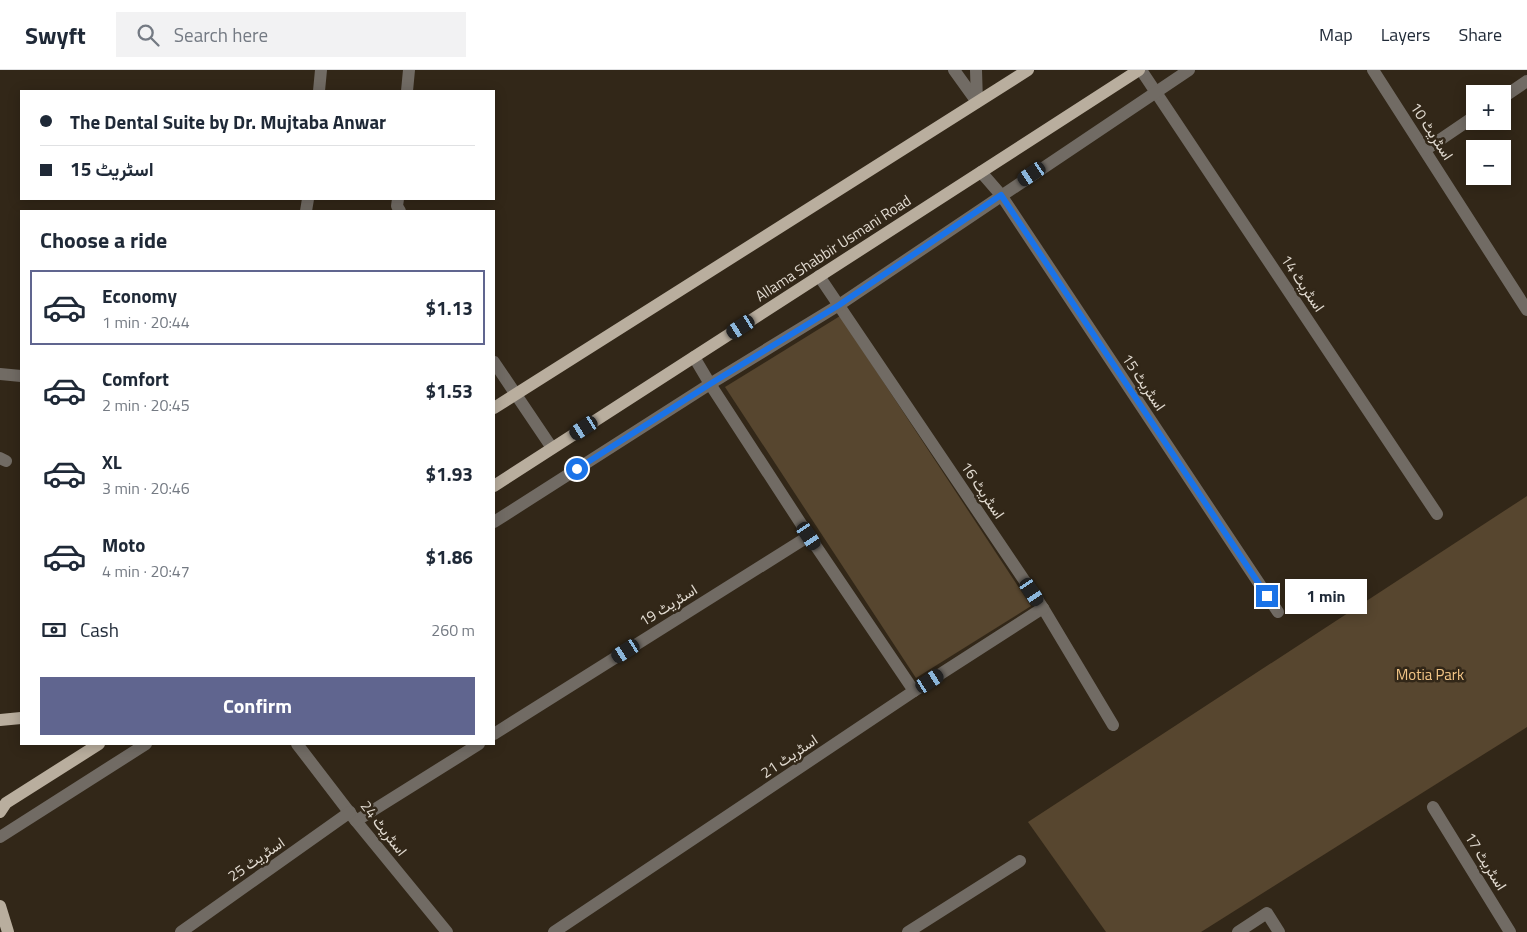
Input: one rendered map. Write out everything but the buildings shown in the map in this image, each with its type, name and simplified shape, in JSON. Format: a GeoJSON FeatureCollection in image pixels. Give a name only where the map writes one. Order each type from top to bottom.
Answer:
{"type":"FeatureCollection","features":[{"type":"Feature","properties":{"kind":"main road"},"geometry":{"type":"LineString","coordinates":[[495,407],[1028,70]]}},
{"type":"Feature","properties":{"kind":"main road","name":"Allama Shabbir Usmani Road"},"geometry":{"type":"LineString","coordinates":[[495,485],[1140,70]]}},
{"type":"Feature","properties":{"kind":"main road"},"geometry":{"type":"LineString","coordinates":[[0,720],[20,718]]}},
{"type":"Feature","properties":{"kind":"main road"},"geometry":{"type":"LineString","coordinates":[[0,812],[6,803],[96,745]]}},
{"type":"Feature","properties":{"kind":"main road"},"geometry":{"type":"LineString","coordinates":[[0,906],[8,932]]}},
{"type":"Feature","properties":{"kind":"street"},"geometry":{"type":"LineString","coordinates":[[319,90],[322,70]]}},
{"type":"Feature","properties":{"kind":"street"},"geometry":{"type":"LineString","coordinates":[[407,90],[409,70]]}},
{"type":"Feature","properties":{"kind":"street"},"geometry":{"type":"LineString","coordinates":[[954,70],[976,102]]}},
{"type":"Feature","properties":{"kind":"street"},"geometry":{"type":"LineString","coordinates":[[976,70],[976,102]]}},
{"type":"Feature","properties":{"kind":"street","name":"اسٹریٹ 14"},"geometry":{"type":"LineString","coordinates":[[1140,70],[1437,514]]}},
{"type":"Feature","properties":{"kind":"street"},"geometry":{"type":"LineString","coordinates":[[495,521],[710,384],[839,305],[1188,70]]}},
{"type":"Feature","properties":{"kind":"street","name":"اسٹریٹ 10"},"geometry":{"type":"LineString","coordinates":[[1373,70],[1525,302]]}},
{"type":"Feature","properties":{"kind":"street"},"geometry":{"type":"LineString","coordinates":[[1511,92],[1527,81]]}},
{"type":"Feature","properties":{"kind":"street"},"geometry":{"type":"LineString","coordinates":[[1425,150],[1466,122]]}},
{"type":"Feature","properties":{"kind":"street","name":"اسٹریٹ 15"},"geometry":{"type":"LineString","coordinates":[[981,172],[1001,195],[1278,612]]}},
{"type":"Feature","properties":{"kind":"street","name":"اسٹریٹ 16"},"geometry":{"type":"LineString","coordinates":[[819,276],[1043,608],[1114,725]]}},
{"type":"Feature","properties":{"kind":"street"},"geometry":{"type":"LineString","coordinates":[[694,357],[809,536],[914,691]]}},
{"type":"Feature","properties":{"kind":"street"},"geometry":{"type":"LineString","coordinates":[[495,364],[552,448]]}},
{"type":"Feature","properties":{"kind":"street"},"geometry":{"type":"LineString","coordinates":[[0,374],[20,376]]}},
{"type":"Feature","properties":{"kind":"street","name":"اسٹریٹ 19"},"geometry":{"type":"LineString","coordinates":[[495,733],[809,536]]}},
{"type":"Feature","properties":{"kind":"street","name":"اسٹریٹ 21"},"geometry":{"type":"LineString","coordinates":[[554,932],[914,691],[1043,608]]}},
{"type":"Feature","properties":{"kind":"street"},"geometry":{"type":"LineString","coordinates":[[0,837],[144,745]]}},
{"type":"Feature","properties":{"kind":"street","name":"اسٹریٹ 24"},"geometry":{"type":"LineString","coordinates":[[298,745],[447,932]]}},
{"type":"Feature","properties":{"kind":"street"},"geometry":{"type":"LineString","coordinates":[[353,816],[477,745]]}},
{"type":"Feature","properties":{"kind":"street","name":"اسٹریٹ 17"},"geometry":{"type":"LineString","coordinates":[[1433,806],[1510,932]]}},
{"type":"Feature","properties":{"kind":"street","name":"اسٹریٹ 25"},"geometry":{"type":"LineString","coordinates":[[181,932],[353,816]]}},
{"type":"Feature","properties":{"kind":"street"},"geometry":{"type":"LineString","coordinates":[[908,932],[1020,861]]}},
{"type":"Feature","properties":{"kind":"street"},"geometry":{"type":"LineString","coordinates":[[1238,932],[1267,913],[1279,932]]}},
{"type":"Feature","properties":{"kind":"green space"},"geometry":{"type":"Polygon","coordinates":[[[840,316],[1031,606],[916,678],[725,387],[840,316]]]}},
{"type":"Feature","properties":{"kind":"green space","name":"Motia Park"},"geometry":{"type":"Polygon","coordinates":[[[1527,496],[1527,727],[1201,932],[1106,932],[1028,822],[1527,496]]]}},
{"type":"Feature","properties":{"kind":"route"},"geometry":{"type":"LineString","coordinates":[[577,469],[839,305],[1001,195],[1267,596]]}}]}
